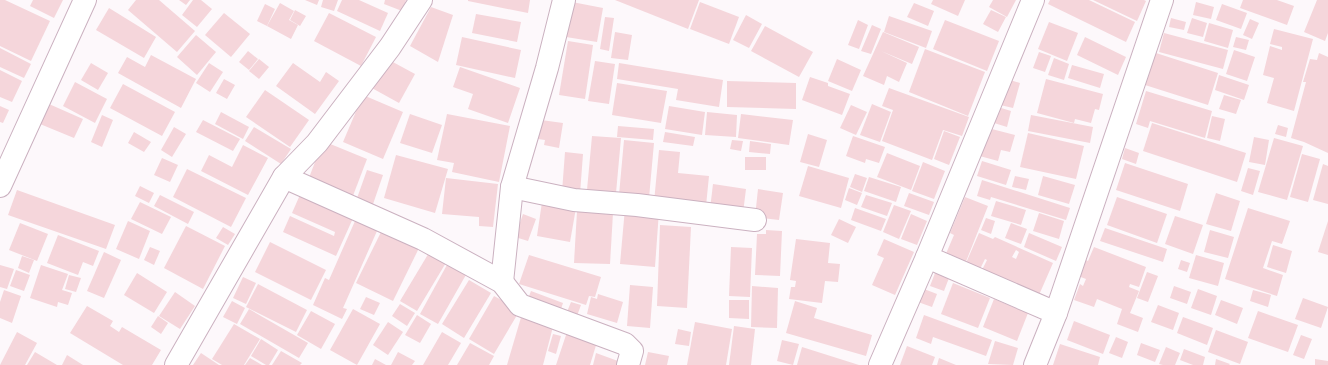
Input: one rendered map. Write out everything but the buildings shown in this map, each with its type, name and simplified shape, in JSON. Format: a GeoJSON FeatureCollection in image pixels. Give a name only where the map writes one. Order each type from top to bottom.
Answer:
{"type":"FeatureCollection","features":[{"type":"Feature","properties":{"kind":"street"},"geometry":{"type":"LineString","coordinates":[[0,186],[37,102],[85,0]]}},
{"type":"Feature","properties":{"kind":"street"},"geometry":{"type":"LineString","coordinates":[[176,365],[284,177],[317,143],[390,47],[421,0]]}},
{"type":"Feature","properties":{"kind":"street"},"geometry":{"type":"LineString","coordinates":[[502,282],[512,187],[547,68],[564,0]]}},
{"type":"Feature","properties":{"kind":"street"},"geometry":{"type":"LineString","coordinates":[[880,365],[927,257],[1033,0]]}},
{"type":"Feature","properties":{"kind":"street"},"geometry":{"type":"LineString","coordinates":[[1036,365],[1056,313],[1162,0]]}},
{"type":"Feature","properties":{"kind":"street"},"geometry":{"type":"LineString","coordinates":[[284,177],[423,239],[502,282],[520,305],[625,344],[632,351],[628,365]]}},
{"type":"Feature","properties":{"kind":"street"},"geometry":{"type":"LineString","coordinates":[[512,187],[574,200],[637,205],[755,220]]}},
{"type":"Feature","properties":{"kind":"street"},"geometry":{"type":"LineString","coordinates":[[927,257],[1056,313]]}}]}
